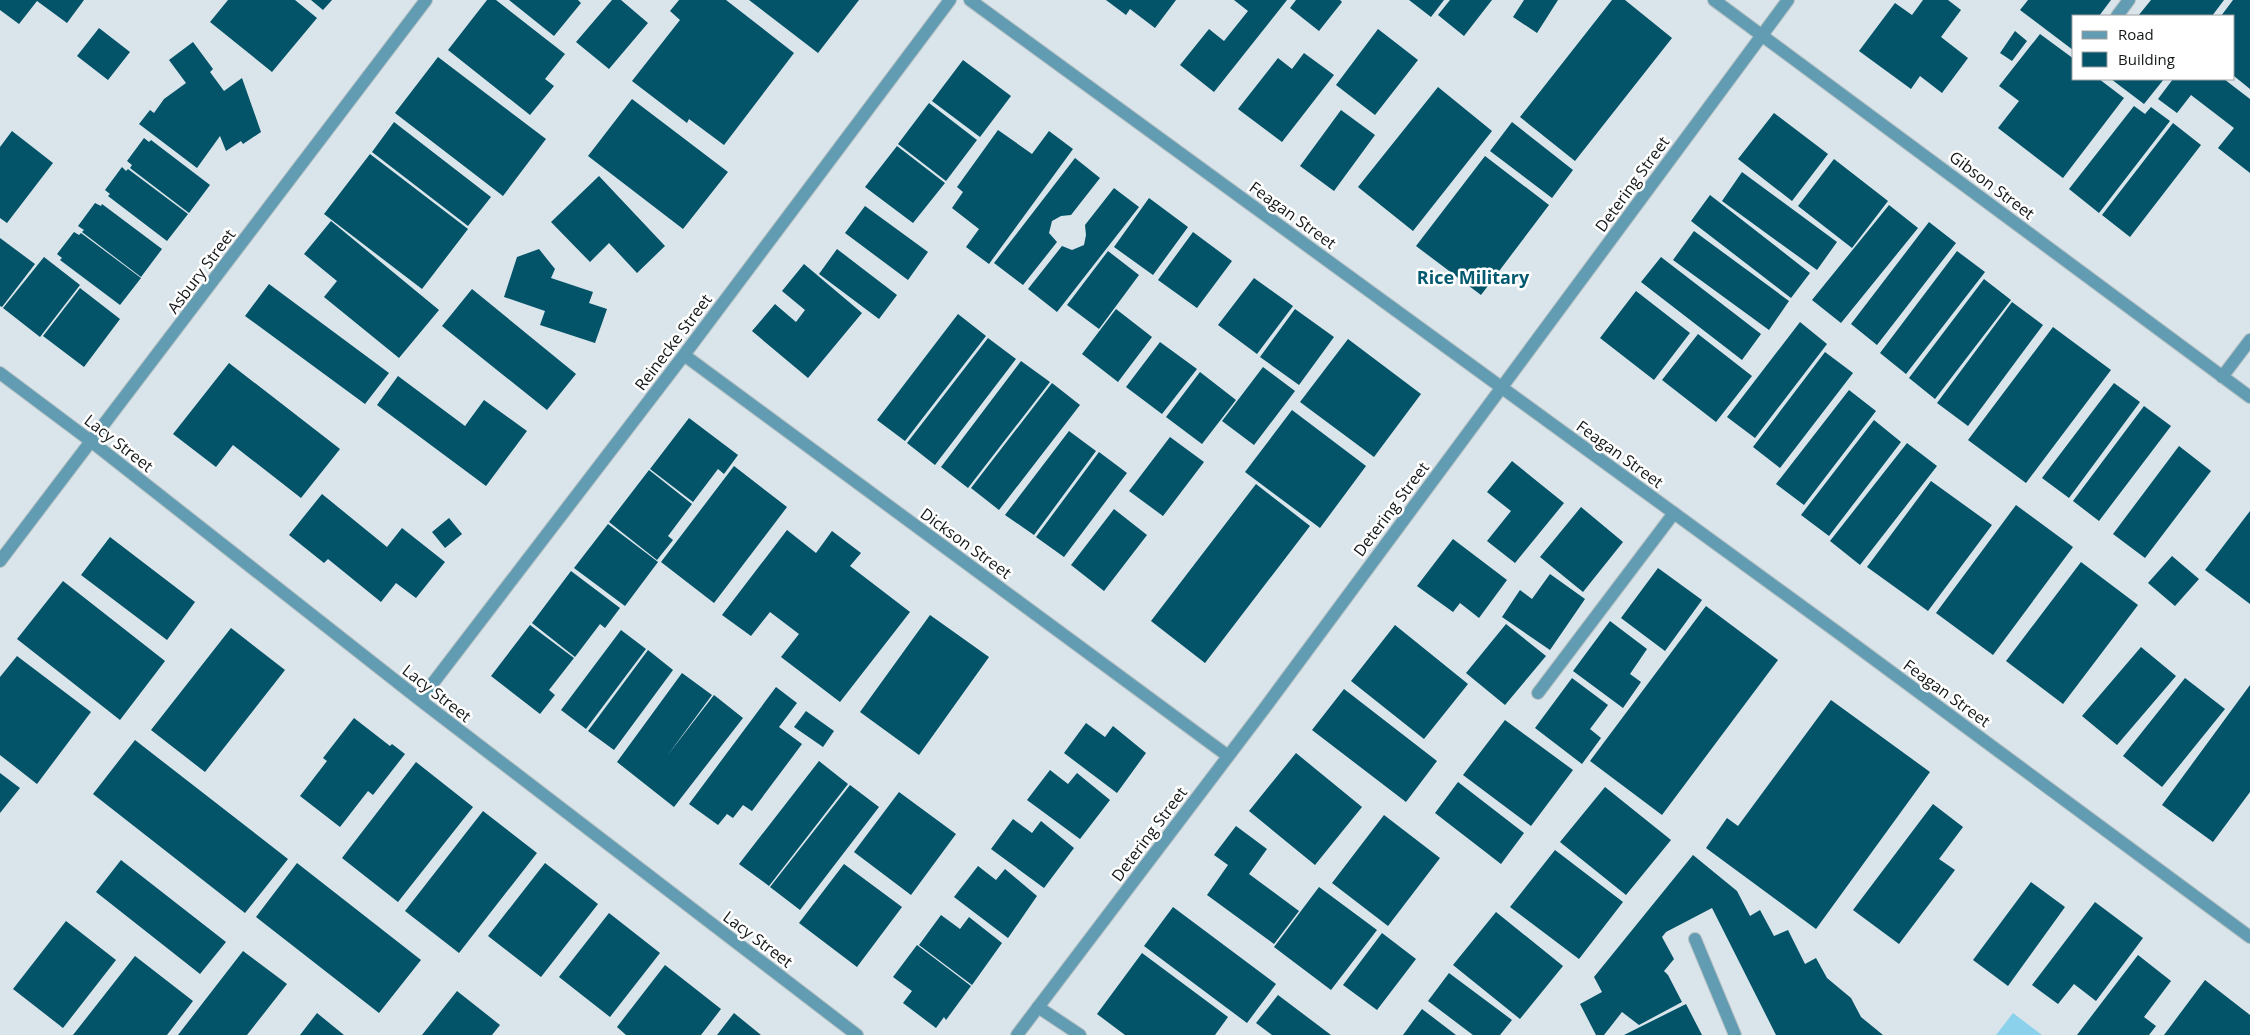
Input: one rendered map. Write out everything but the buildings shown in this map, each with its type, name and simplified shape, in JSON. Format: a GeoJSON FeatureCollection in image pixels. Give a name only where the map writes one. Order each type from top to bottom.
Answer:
{"type":"FeatureCollection","features":[{"type":"Feature","properties":{"kind":"street","name":"Asbury Street"},"geometry":{"type":"LineString","coordinates":[[0,562],[426,0]]}},
{"type":"Feature","properties":{"kind":"street","name":"Reinecke Street"},"geometry":{"type":"LineString","coordinates":[[420,700],[684,355],[950,0]]}},
{"type":"Feature","properties":{"kind":"street","name":"Feagan Street"},"geometry":{"type":"LineString","coordinates":[[970,0],[1674,513],[2250,937]]}},
{"type":"Feature","properties":{"kind":"street","name":"Gibson Street"},"geometry":{"type":"LineString","coordinates":[[1714,0],[2250,398]]}},
{"type":"Feature","properties":{"kind":"street","name":"Detering Street"},"geometry":{"type":"LineString","coordinates":[[1017,1035],[1228,756],[1788,0]]}},
{"type":"Feature","properties":{"kind":"street"},"geometry":{"type":"LineString","coordinates":[[2118,15],[2129,0]]}},
{"type":"Feature","properties":{"kind":"street"},"geometry":{"type":"LineString","coordinates":[[2222,377],[2250,340]]}},
{"type":"Feature","properties":{"kind":"street","name":"Dickson Street"},"geometry":{"type":"LineString","coordinates":[[684,355],[1228,756]]}},
{"type":"Feature","properties":{"kind":"street","name":"Lacy Street"},"geometry":{"type":"LineString","coordinates":[[0,373],[92,442],[420,700],[857,1035]]}},
{"type":"Feature","properties":{"kind":"street"},"geometry":{"type":"LineString","coordinates":[[1538,693],[1674,513]]}},
{"type":"Feature","properties":{"kind":"street"},"geometry":{"type":"LineString","coordinates":[[1695,939],[1735,1035]]}},
{"type":"Feature","properties":{"kind":"street"},"geometry":{"type":"LineString","coordinates":[[1038,1007],[1080,1035]]}},
{"type":"Feature","properties":{"kind":"shaded area"},"geometry":{"type":"Polygon","coordinates":[[[2013,1013],[2042,1035],[1996,1035],[2013,1013]]]}},
{"type":"Feature","properties":{"kind":"district","name":"Rice Military"},"geometry":{"type":"Point","coordinates":[1473,278]}}]}
